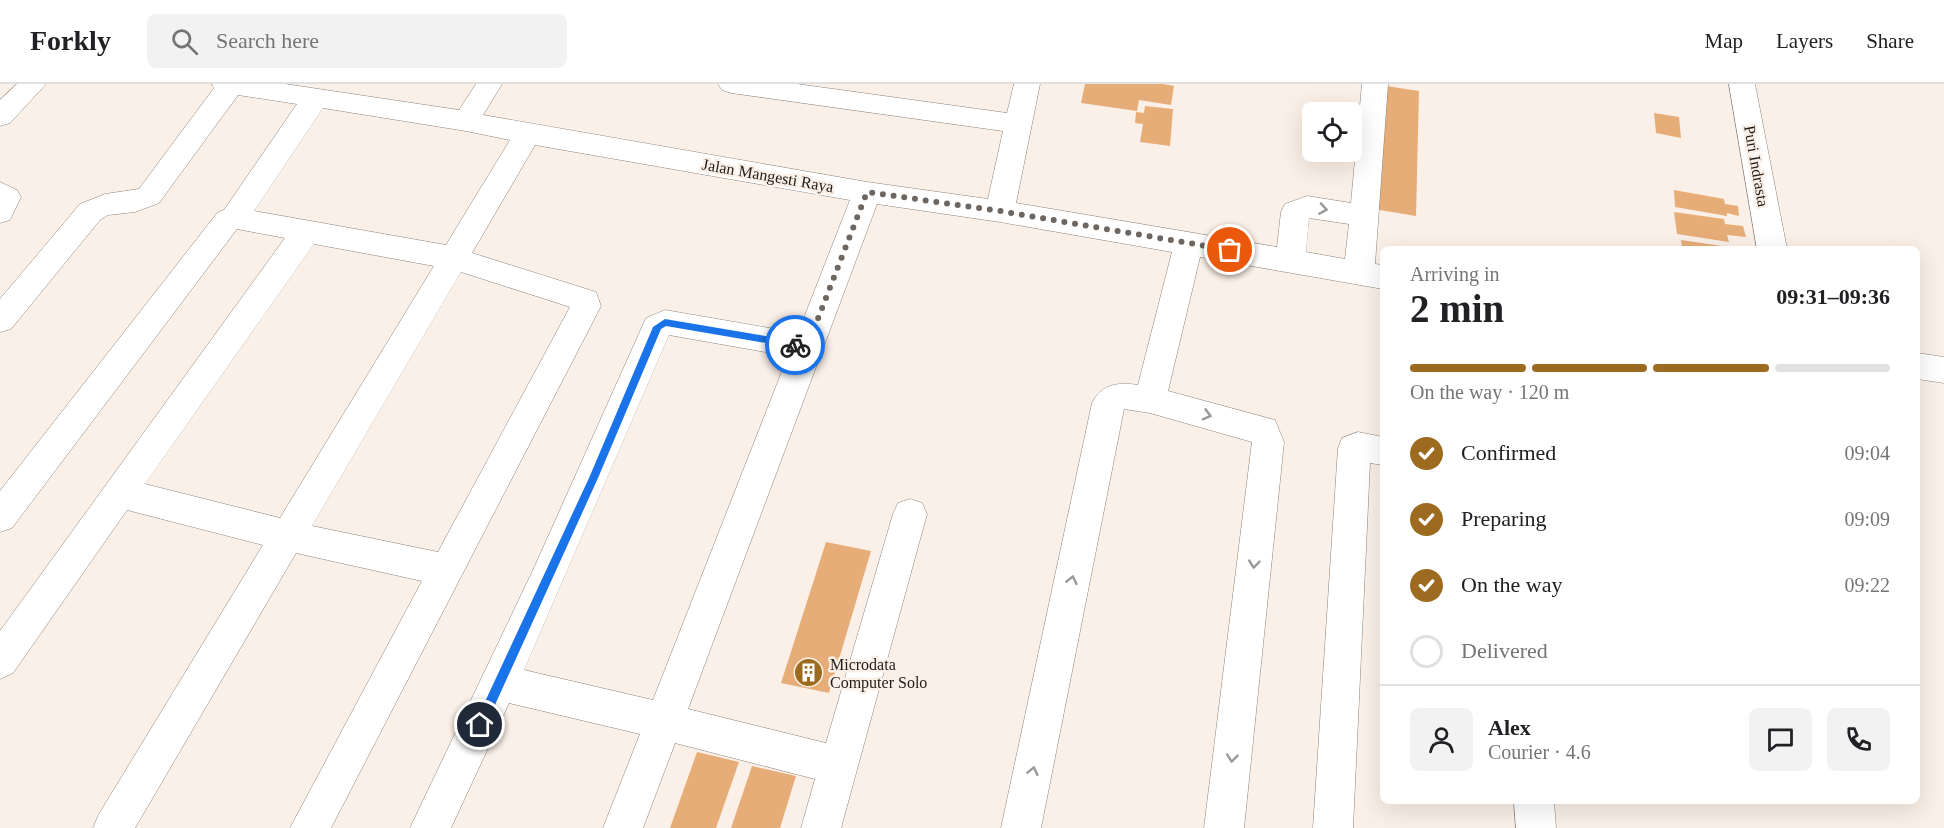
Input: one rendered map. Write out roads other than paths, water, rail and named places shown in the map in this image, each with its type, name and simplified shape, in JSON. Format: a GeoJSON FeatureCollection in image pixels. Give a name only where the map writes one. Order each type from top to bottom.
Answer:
{"type":"FeatureCollection","features":[{"type":"Feature","properties":{"kind":"street"},"geometry":{"type":"LineString","coordinates":[[0,116],[33,84]]}},
{"type":"Feature","properties":{"kind":"street"},"geometry":{"type":"LineString","coordinates":[[466,121],[489,84]]}},
{"type":"Feature","properties":{"kind":"street"},"geometry":{"type":"LineString","coordinates":[[731,84],[1018,124]]}},
{"type":"Feature","properties":{"kind":"street"},"geometry":{"type":"LineString","coordinates":[[1000,211],[1027,84]]}},
{"type":"Feature","properties":{"kind":"street"},"geometry":{"type":"LineString","coordinates":[[1371,275],[1365,216],[1374,84]]}},
{"type":"Feature","properties":{"kind":"street","name":"Puri Indrasta"},"geometry":{"type":"LineString","coordinates":[[1742,84],[1771,246]]}},
{"type":"Feature","properties":{"kind":"street"},"geometry":{"type":"LineString","coordinates":[[0,320],[90,212],[104,204],[137,201],[149,196],[228,85]]}},
{"type":"Feature","properties":{"kind":"street","name":"Jalan Mangesti Raya"},"geometry":{"type":"LineString","coordinates":[[228,85],[466,121],[528,134],[867,192],[1000,211],[1371,275]]}},
{"type":"Feature","properties":{"kind":"street"},"geometry":{"type":"LineString","coordinates":[[234,218],[315,99]]}},
{"type":"Feature","properties":{"kind":"street"},"geometry":{"type":"LineString","coordinates":[[113,828],[528,134]]}},
{"type":"Feature","properties":{"kind":"street"},"geometry":{"type":"LineString","coordinates":[[0,192],[7,197],[0,212]]}},
{"type":"Feature","properties":{"kind":"street"},"geometry":{"type":"LineString","coordinates":[[623,828],[867,192]]}},
{"type":"Feature","properties":{"kind":"street"},"geometry":{"type":"LineString","coordinates":[[1291,261],[1295,212],[1299,209],[1307,207],[1365,216]]}},
{"type":"Feature","properties":{"kind":"street"},"geometry":{"type":"LineString","coordinates":[[0,517],[224,222],[234,218],[453,258],[586,303],[310,828]]}},
{"type":"Feature","properties":{"kind":"street"},"geometry":{"type":"LineString","coordinates":[[0,661],[306,232]]}},
{"type":"Feature","properties":{"kind":"street"},"geometry":{"type":"LineString","coordinates":[[1150,400],[1189,243]]}},
{"type":"Feature","properties":{"kind":"street"},"geometry":{"type":"LineString","coordinates":[[430,828],[500,683],[594,478],[657,327],[665,322],[807,347]]}},
{"type":"Feature","properties":{"kind":"street"},"geometry":{"type":"LineString","coordinates":[[1920,366],[1944,370]]}},
{"type":"Feature","properties":{"kind":"street"},"geometry":{"type":"LineString","coordinates":[[1021,828],[1108,403],[1114,398],[1124,396],[1150,400],[1263,430],[1268,442],[1224,828]]}},
{"type":"Feature","properties":{"kind":"street"},"geometry":{"type":"LineString","coordinates":[[1334,828],[1354,448],[1358,446],[1380,450]]}},
{"type":"Feature","properties":{"kind":"street"},"geometry":{"type":"LineString","coordinates":[[120,493],[288,536],[446,570]]}},
{"type":"Feature","properties":{"kind":"street"},"geometry":{"type":"LineString","coordinates":[[821,828],[910,514]]}},
{"type":"Feature","properties":{"kind":"street"},"geometry":{"type":"LineString","coordinates":[[500,683],[663,721],[839,766]]}},
{"type":"Feature","properties":{"kind":"street"},"geometry":{"type":"LineString","coordinates":[[1534,804],[1536,828]]}},
{"type":"Feature","properties":{"kind":"place","name":"Microdata Computer Solo"},"geometry":{"type":"Point","coordinates":[809,673]}}]}
